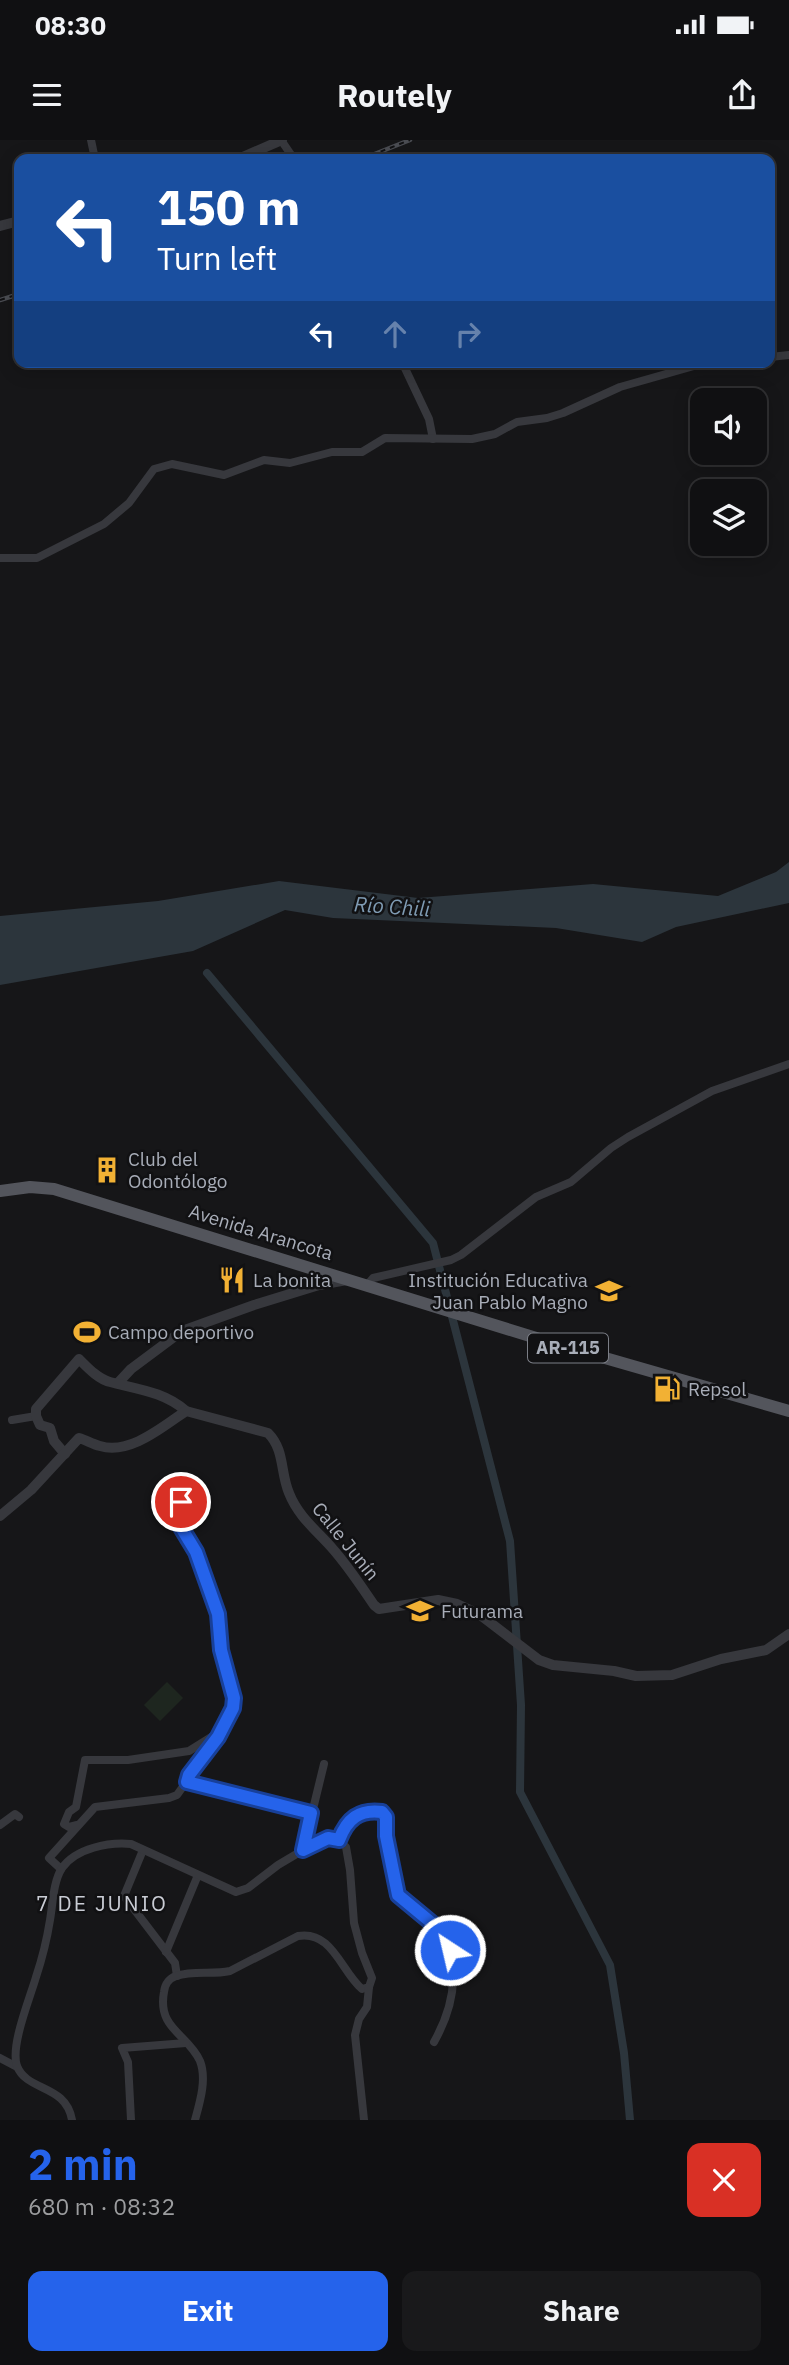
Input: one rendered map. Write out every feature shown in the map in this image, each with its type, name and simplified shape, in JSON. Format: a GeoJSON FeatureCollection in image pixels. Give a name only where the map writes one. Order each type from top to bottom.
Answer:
{"type":"FeatureCollection","features":[{"type":"Feature","properties":{"kind":"main road","name":"Avenida Arancota"},"geometry":{"type":"LineString","coordinates":[[0,1191],[30,1187],[54,1189],[348,1279]]}},
{"type":"Feature","properties":{"kind":"main road"},"geometry":{"type":"LineString","coordinates":[[311,1268],[320,1277],[319,1285]]}},
{"type":"Feature","properties":{"kind":"main road","name":"AR-115"},"geometry":{"type":"LineString","coordinates":[[348,1279],[547,1341],[789,1411]]}},
{"type":"Feature","properties":{"kind":"street"},"geometry":{"type":"LineString","coordinates":[[249,154],[277,141],[289,154]]}},
{"type":"Feature","properties":{"kind":"street"},"geometry":{"type":"LineString","coordinates":[[405,368],[429,419],[433,439]]}},
{"type":"Feature","properties":{"kind":"street"},"geometry":{"type":"LineString","coordinates":[[0,558],[37,558],[104,524],[129,503],[154,469],[172,464],[225,475],[264,460],[290,463],[331,452],[362,452],[385,438],[472,439],[495,435],[517,422],[547,418],[620,387],[687,368]]}},
{"type":"Feature","properties":{"kind":"street"},"geometry":{"type":"LineString","coordinates":[[367,1285],[373,1278],[451,1260],[461,1255],[536,1197],[571,1182],[611,1147],[628,1137],[712,1091],[789,1065]]}},
{"type":"Feature","properties":{"kind":"street"},"geometry":{"type":"LineString","coordinates":[[118,1383],[131,1369],[182,1331],[219,1316],[319,1285],[348,1279]]}},
{"type":"Feature","properties":{"kind":"street","name":"Calle Junín"},"geometry":{"type":"LineString","coordinates":[[36,1416],[39,1403],[79,1359],[100,1378],[109,1382],[151,1392],[178,1404],[186,1411],[268,1433],[277,1442],[288,1490],[296,1507],[305,1521],[333,1549],[374,1605],[379,1609],[438,1600],[457,1604],[479,1614],[539,1660],[553,1665],[636,1676],[672,1675],[721,1659],[766,1650],[789,1633]]}},
{"type":"Feature","properties":{"kind":"street"},"geometry":{"type":"LineString","coordinates":[[0,1517],[31,1490],[79,1438],[100,1446],[126,1446],[186,1411]]}},
{"type":"Feature","properties":{"kind":"street"},"geometry":{"type":"LineString","coordinates":[[12,1420],[36,1416],[40,1425],[50,1428],[54,1441],[65,1454]]}},
{"type":"Feature","properties":{"kind":"street"},"geometry":{"type":"LineString","coordinates":[[61,1869],[49,1858],[95,1807],[177,1795],[218,1737],[233,1708],[234,1698],[221,1650],[218,1614],[196,1552],[176,1519],[181,1502]]}},
{"type":"Feature","properties":{"kind":"street"},"geometry":{"type":"LineString","coordinates":[[77,1825],[69,1827],[64,1824],[69,1812],[76,1807],[85,1760],[128,1760],[189,1751],[213,1736],[218,1737]]}},
{"type":"Feature","properties":{"kind":"street"},"geometry":{"type":"LineString","coordinates":[[303,1850],[324,1764]]}},
{"type":"Feature","properties":{"kind":"street"},"geometry":{"type":"LineString","coordinates":[[187,1782],[311,1813]]}},
{"type":"Feature","properties":{"kind":"street"},"geometry":{"type":"LineString","coordinates":[[339,1840],[350,1819],[377,1811],[384,1813],[386,1842],[398,1895],[433,1924],[447,1943],[453,1964],[451,2004],[434,2042]]}},
{"type":"Feature","properties":{"kind":"street"},"geometry":{"type":"LineString","coordinates":[[0,1825],[15,1814],[19,1817]]}},
{"type":"Feature","properties":{"kind":"street"},"geometry":{"type":"LineString","coordinates":[[72,2120],[70,2110],[61,2097],[23,2075],[15,2056],[22,2021],[37,1976],[61,1869],[68,1861],[97,1846],[112,1842],[131,1844],[236,1892],[248,1888],[303,1850],[328,1838],[339,1840],[346,1847],[351,1870],[354,1923],[372,1978],[367,2007],[359,2019],[355,2035],[364,2120]]}},
{"type":"Feature","properties":{"kind":"street"},"geometry":{"type":"LineString","coordinates":[[143,1850],[124,1896],[175,1963],[177,1976]]}},
{"type":"Feature","properties":{"kind":"street"},"geometry":{"type":"LineString","coordinates":[[166,1952],[198,1875]]}},
{"type":"Feature","properties":{"kind":"street"},"geometry":{"type":"LineString","coordinates":[[195,2120],[202,2092],[203,2073],[200,2060],[174,2032],[165,2017],[163,2001],[166,1983],[177,1976],[193,1972],[218,1974],[230,1970],[298,1936],[308,1935],[329,1946],[362,1989],[369,1987]]}},
{"type":"Feature","properties":{"kind":"street"},"geometry":{"type":"LineString","coordinates":[[131,2120],[128,2062],[122,2049],[186,2043]]}},
{"type":"Feature","properties":{"kind":"street"},"geometry":{"type":"LineString","coordinates":[[0,2058],[18,2067]]}},
{"type":"Feature","properties":{"kind":"shaded area"},"geometry":{"type":"Polygon","coordinates":[[[167,1682],[183,1698],[160,1721],[144,1705],[167,1682]]]}},
{"type":"Feature","properties":{"kind":"water","name":"Río Chili"},"geometry":{"type":"Polygon","coordinates":[[[789,862],[789,903],[676,927],[642,942],[556,928],[333,918],[285,910],[193,951],[0,985],[0,916],[158,901],[279,881],[418,898],[593,884],[718,896],[776,872],[789,862]]]}},
{"type":"Feature","properties":{"kind":"waterway"},"geometry":{"type":"LineString","coordinates":[[207,973],[433,1243],[510,1541],[521,1705],[520,1792],[610,1965],[624,2053],[630,2120]]}},
{"type":"Feature","properties":{"kind":"railway"},"geometry":{"type":"LineString","coordinates":[[375,154],[410,140]]}},
{"type":"Feature","properties":{"kind":"railway"},"geometry":{"type":"LineString","coordinates":[[0,300],[14,296]]}},
{"type":"Feature","properties":{"kind":"place","name":"Club del Odontólogo"},"geometry":{"type":"Point","coordinates":[107,1170]}},
{"type":"Feature","properties":{"kind":"place","name":"La bonita"},"geometry":{"type":"Point","coordinates":[232,1280]}},
{"type":"Feature","properties":{"kind":"place","name":"Institución Educativa Juan Pablo Magno"},"geometry":{"type":"Point","coordinates":[609,1291]}},
{"type":"Feature","properties":{"kind":"place","name":"Campo deportivo"},"geometry":{"type":"Point","coordinates":[87,1332]}},
{"type":"Feature","properties":{"kind":"place","name":"Repsol"},"geometry":{"type":"Point","coordinates":[667,1389]}},
{"type":"Feature","properties":{"kind":"place","name":"Futurama"},"geometry":{"type":"Point","coordinates":[420,1611]}},
{"type":"Feature","properties":{"kind":"district","name":"7 DE JUNIO"},"geometry":{"type":"Point","coordinates":[102,1904]}},
{"type":"Feature","properties":{"kind":"route"},"geometry":{"type":"LineString","coordinates":[[181,1502],[176,1519],[196,1552],[218,1614],[221,1650],[234,1698],[233,1708],[218,1737],[189,1775],[187,1782],[311,1813],[303,1850],[328,1838],[339,1840],[345,1825],[355,1816],[382,1812],[386,1815],[386,1836],[395,1890],[405,1903],[433,1924],[450,1950]]}}]}
